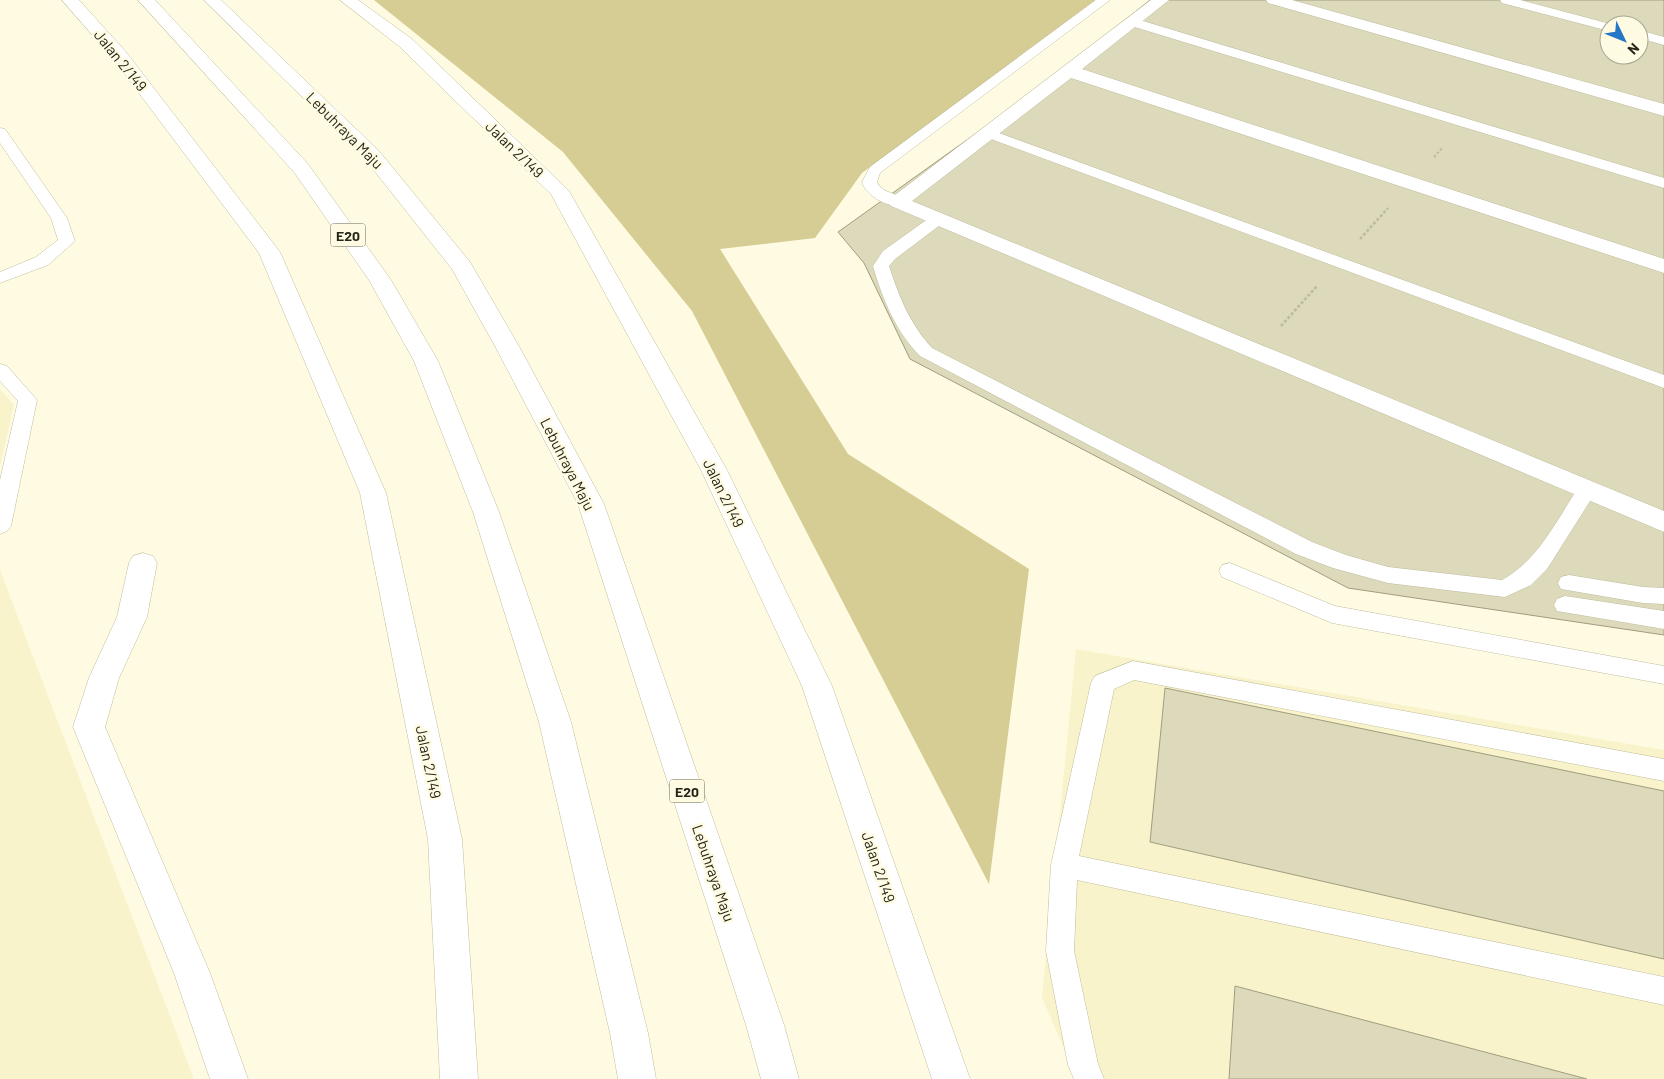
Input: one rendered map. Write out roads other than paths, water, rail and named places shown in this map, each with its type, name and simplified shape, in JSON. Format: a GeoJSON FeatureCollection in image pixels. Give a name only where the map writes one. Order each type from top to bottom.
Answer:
{"type":"FeatureCollection","features":[{"type":"Feature","properties":{"kind":"main road","name":"Jalan 2/149"},"geometry":{"type":"LineString","coordinates":[[70,0],[120,56],[269,252],[373,494],[445,838],[459,1079]]}},
{"type":"Feature","properties":{"kind":"main road","name":"E20"},"geometry":{"type":"LineString","coordinates":[[146,0],[301,168],[380,280],[426,361],[486,512],[555,722],[629,1032],[637,1079]]}},
{"type":"Feature","properties":{"kind":"main road","name":"Lebuhraya Maju"},"geometry":{"type":"LineString","coordinates":[[212,0],[372,155],[462,267],[591,504],[765,1025],[780,1079]]}},
{"type":"Feature","properties":{"kind":"main road","name":"Jalan 2/149"},"geometry":{"type":"LineString","coordinates":[[348,0],[406,43],[559,191],[714,470],[818,686],[951,1079]]}},
{"type":"Feature","properties":{"kind":"main road"},"geometry":{"type":"LineString","coordinates":[[1162,0],[898,202],[1664,522]]}},
{"type":"Feature","properties":{"kind":"main road"},"geometry":{"type":"LineString","coordinates":[[1274,0],[1664,110]]}},
{"type":"Feature","properties":{"kind":"main road"},"geometry":{"type":"LineString","coordinates":[[1069,71],[1664,266]]}},
{"type":"Feature","properties":{"kind":"main road"},"geometry":{"type":"LineString","coordinates":[[142,563],[132,617],[104,678],[89,727],[192,973],[229,1079]]}},
{"type":"Feature","properties":{"kind":"lane"},"geometry":{"type":"LineString","coordinates":[[898,202],[873,190],[869,183],[869,176],[875,170],[1104,0]]}},
{"type":"Feature","properties":{"kind":"lane"},"geometry":{"type":"LineString","coordinates":[[1506,0],[1599,23]]}},
{"type":"Feature","properties":{"kind":"lane"},"geometry":{"type":"LineString","coordinates":[[1133,22],[1664,183]]}},
{"type":"Feature","properties":{"kind":"lane"},"geometry":{"type":"LineString","coordinates":[[1649,37],[1664,41]]}},
{"type":"Feature","properties":{"kind":"lane"},"geometry":{"type":"LineString","coordinates":[[0,132],[59,218],[67,241],[42,261],[0,278]]}},
{"type":"Feature","properties":{"kind":"lane"},"geometry":{"type":"LineString","coordinates":[[988,133],[1664,382]]}},
{"type":"Feature","properties":{"kind":"lane"},"geometry":{"type":"LineString","coordinates":[[938,219],[889,255],[881,266],[889,293],[911,337],[926,352],[1304,548],[1341,562],[1388,575],[1505,589],[1523,579],[1539,563],[1587,490]]}},
{"type":"Feature","properties":{"kind":"lane"},"geometry":{"type":"LineString","coordinates":[[0,370],[28,400],[0,526]]}},
{"type":"Feature","properties":{"kind":"lane"},"geometry":{"type":"LineString","coordinates":[[1230,571],[1332,614],[1664,675]]}},
{"type":"Feature","properties":{"kind":"lane"},"geometry":{"type":"LineString","coordinates":[[1664,596],[1567,594],[1664,620]]}},
{"type":"Feature","properties":{"kind":"lane"},"geometry":{"type":"LineString","coordinates":[[1089,1079],[1083,1065],[1060,951],[1064,865],[1103,683],[1133,670],[1664,770]]}},
{"type":"Feature","properties":{"kind":"lane"},"geometry":{"type":"LineString","coordinates":[[1064,865],[1664,991]]}}]}
